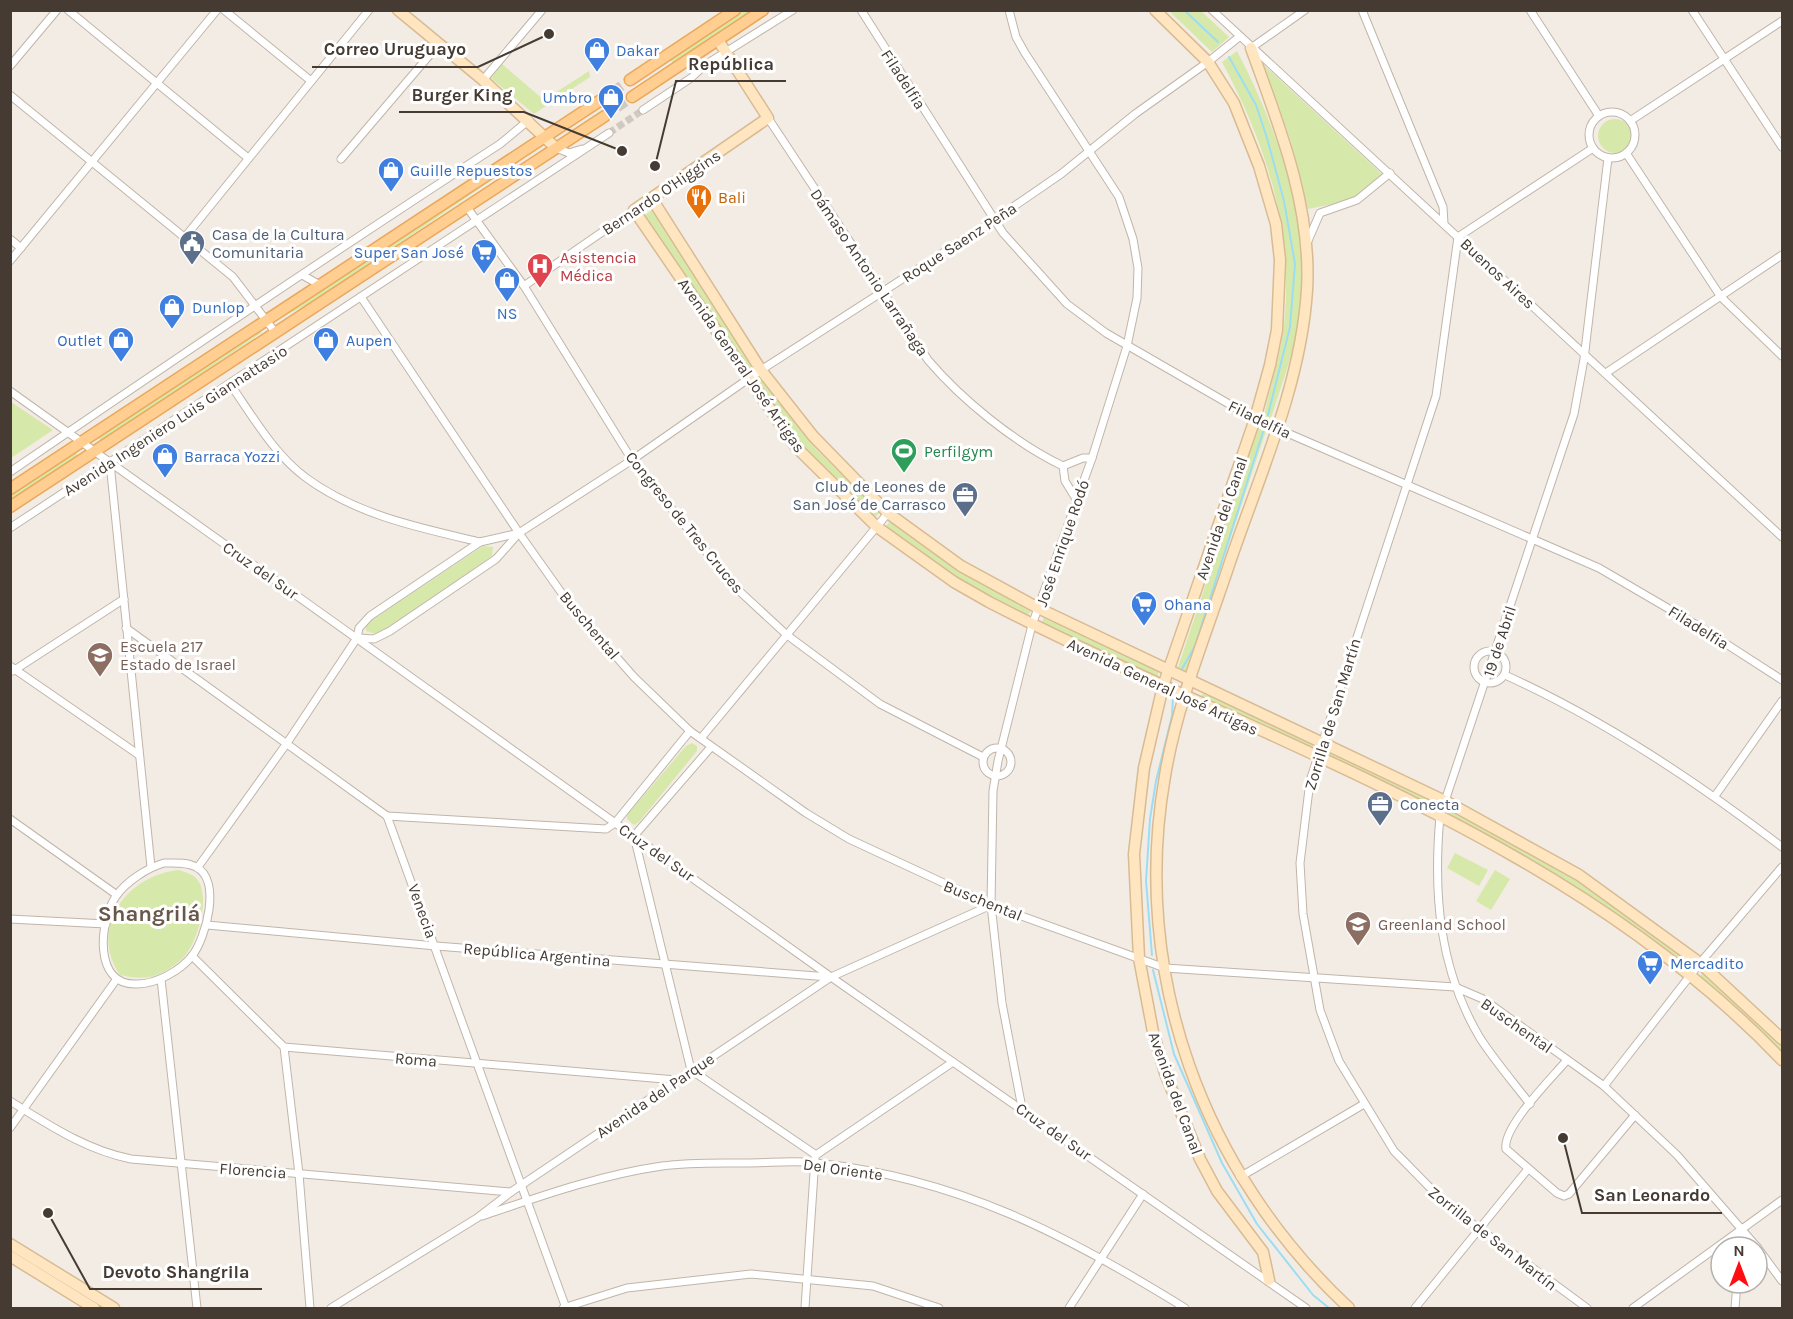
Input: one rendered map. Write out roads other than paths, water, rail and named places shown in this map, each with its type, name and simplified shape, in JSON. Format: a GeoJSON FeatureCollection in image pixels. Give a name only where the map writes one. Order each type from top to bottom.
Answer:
{"type":"FeatureCollection","features":[{"type":"Feature","properties":{"kind":"main road"},"geometry":{"type":"LineString","coordinates":[[630,80],[735,10]]}},
{"type":"Feature","properties":{"kind":"main road"},"geometry":{"type":"LineString","coordinates":[[632,97],[763,10]]}},
{"type":"Feature","properties":{"kind":"main road","name":"Avenida Ingeniero Luis Giannattasio"},"geometry":{"type":"LineString","coordinates":[[10,489],[601,100]]}},
{"type":"Feature","properties":{"kind":"main road","name":"Avenida Ingeniero Luis Giannattasio"},"geometry":{"type":"LineString","coordinates":[[10,507],[605,116]]}},
{"type":"Feature","properties":{"kind":"street"},"geometry":{"type":"LineString","coordinates":[[10,66],[57,10]]}},
{"type":"Feature","properties":{"kind":"street"},"geometry":{"type":"LineString","coordinates":[[68,10],[248,158]]}},
{"type":"Feature","properties":{"kind":"street"},"geometry":{"type":"LineString","coordinates":[[10,261],[217,10]]}},
{"type":"Feature","properties":{"kind":"street"},"geometry":{"type":"LineString","coordinates":[[224,10],[311,81]]}},
{"type":"Feature","properties":{"kind":"street"},"geometry":{"type":"LineString","coordinates":[[185,237],[369,10]]}},
{"type":"Feature","properties":{"kind":"street"},"geometry":{"type":"LineString","coordinates":[[398,10],[529,120],[556,148],[570,153],[595,143]]}},
{"type":"Feature","properties":{"kind":"street"},"geometry":{"type":"LineString","coordinates":[[483,80],[542,10]]}},
{"type":"Feature","properties":{"kind":"street"},"geometry":{"type":"LineString","coordinates":[[643,110],[691,78],[705,65],[793,10]]}},
{"type":"Feature","properties":{"kind":"street","name":"Filadelfia"},"geometry":{"type":"LineString","coordinates":[[861,10],[994,220],[1032,267],[1066,303],[1127,346],[1255,419],[1599,568],[1639,590],[1782,680]]}},
{"type":"Feature","properties":{"kind":"street","name":"José Enrique Rodó"},"geometry":{"type":"LineString","coordinates":[[1009,10],[1016,37],[1025,53],[1119,196],[1133,239],[1138,268],[1137,298],[1127,346],[1092,458],[1040,609],[1032,625],[995,777],[991,905],[1002,1003],[1022,1108]]}},
{"type":"Feature","properties":{"kind":"street","name":"Avenida del Canal"},"geometry":{"type":"LineString","coordinates":[[1155,10],[1208,62],[1234,103],[1259,166],[1276,224],[1279,251],[1277,330],[1255,419],[1163,686],[1144,768],[1137,812],[1134,854],[1139,958],[1153,1032],[1186,1127],[1217,1191],[1263,1252],[1269,1280]]}},
{"type":"Feature","properties":{"kind":"street","name":"Buenos Aires"},"geometry":{"type":"LineString","coordinates":[[1212,10],[1584,351],[1782,537]]}},
{"type":"Feature","properties":{"kind":"street"},"geometry":{"type":"LineString","coordinates":[[1251,48],[1305,10]]}},
{"type":"Feature","properties":{"kind":"street"},"geometry":{"type":"LineString","coordinates":[[1362,10],[1443,207],[1444,224]]}},
{"type":"Feature","properties":{"kind":"street"},"geometry":{"type":"LineString","coordinates":[[1530,10],[1599,116]]}},
{"type":"Feature","properties":{"kind":"street"},"geometry":{"type":"LineString","coordinates":[[1692,10],[1782,147]]}},
{"type":"Feature","properties":{"kind":"street"},"geometry":{"type":"LineString","coordinates":[[1630,122],[1782,21]]}},
{"type":"Feature","properties":{"kind":"street","name":"Roque Saenz Peña"},"geometry":{"type":"LineString","coordinates":[[357,638],[374,639],[390,631],[496,559],[519,534],[632,460],[761,370],[994,220],[1061,174],[1089,150],[1208,62],[1239,36]]}},
{"type":"Feature","properties":{"kind":"street","name":"Dámaso Antonio Larrañaga"},"geometry":{"type":"LineString","coordinates":[[718,40],[881,292],[928,360],[947,382],[1014,435],[1046,458],[1063,466]]}},
{"type":"Feature","properties":{"kind":"street"},"geometry":{"type":"LineString","coordinates":[[341,159],[439,44]]}},
{"type":"Feature","properties":{"kind":"street","name":"Avenida del Canal"},"geometry":{"type":"LineString","coordinates":[[1251,48],[1288,157],[1306,243],[1306,294],[1299,352],[1276,428],[1185,696],[1165,772],[1159,814],[1157,897],[1165,968],[1188,1068],[1210,1120],[1239,1177],[1282,1239],[1348,1308]]}},
{"type":"Feature","properties":{"kind":"street"},"geometry":{"type":"LineString","coordinates":[[10,95],[233,277],[275,332]]}},
{"type":"Feature","properties":{"kind":"street"},"geometry":{"type":"LineString","coordinates":[[1612,112],[1626,117],[1630,122],[1635,135],[1634,142],[1626,153],[1608,158],[1593,148],[1590,141],[1590,127],[1599,116],[1612,112]]}},
{"type":"Feature","properties":{"kind":"street","name":"Bernardo O'Higgins"},"geometry":{"type":"LineString","coordinates":[[524,285],[768,118]]}},
{"type":"Feature","properties":{"kind":"street"},"geometry":{"type":"LineString","coordinates":[[10,472],[66,432],[500,144],[529,120]]}},
{"type":"Feature","properties":{"kind":"street","name":"Avenida Ingeniero Luis Giannattasio"},"geometry":{"type":"LineString","coordinates":[[10,528],[609,133]]}},
{"type":"Feature","properties":{"kind":"street"},"geometry":{"type":"LineString","coordinates":[[1458,237],[1593,148]]}},
{"type":"Feature","properties":{"kind":"street"},"geometry":{"type":"LineString","coordinates":[[1626,153],[1720,297],[1782,356]]}},
{"type":"Feature","properties":{"kind":"street","name":"19 de Abril"},"geometry":{"type":"LineString","coordinates":[[1530,1104],[1479,1036],[1455,987],[1439,919],[1436,862],[1440,816],[1571,423],[1584,351],[1608,158]]}},
{"type":"Feature","properties":{"kind":"street"},"geometry":{"type":"LineString","coordinates":[[1306,243],[1320,213],[1357,200],[1390,173]]}},
{"type":"Feature","properties":{"kind":"street","name":"Avenida General José Artigas"},"geometry":{"type":"LineString","coordinates":[[652,199],[761,370],[813,436],[888,513],[961,566],[1040,609],[1445,801],[1579,875],[1700,963],[1782,1039]]}},
{"type":"Feature","properties":{"kind":"street","name":"Congreso de Tres Cruces"},"geometry":{"type":"LineString","coordinates":[[466,206],[524,285],[632,460],[735,587],[787,635],[880,704],[983,757]]}},
{"type":"Feature","properties":{"kind":"street","name":"Avenida General José Artigas"},"geometry":{"type":"LineString","coordinates":[[634,210],[796,447],[877,527],[954,582],[1032,625],[1440,816],[1570,890],[1690,975],[1782,1060]]}},
{"type":"Feature","properties":{"kind":"street","name":"Zorrilla de San Martín"},"geometry":{"type":"LineString","coordinates":[[1458,237],[1439,384],[1409,484],[1316,757],[1302,824],[1300,863],[1303,914],[1320,1010],[1339,1061],[1394,1151],[1421,1181],[1479,1229],[1587,1308]]}},
{"type":"Feature","properties":{"kind":"street"},"geometry":{"type":"LineString","coordinates":[[10,239],[21,248]]}},
{"type":"Feature","properties":{"kind":"street"},"geometry":{"type":"LineString","coordinates":[[1606,373],[1782,255]]}},
{"type":"Feature","properties":{"kind":"street"},"geometry":{"type":"LineString","coordinates":[[304,276],[320,285]]}},
{"type":"Feature","properties":{"kind":"street","name":"Buschental"},"geometry":{"type":"LineString","coordinates":[[361,297],[519,534],[568,602],[634,676],[690,730],[806,813],[849,838],[991,905],[1165,968],[1455,987],[1483,999],[1604,1086],[1677,1155],[1748,1235]]}},
{"type":"Feature","properties":{"kind":"street"},"geometry":{"type":"LineString","coordinates":[[230,384],[266,436],[303,476],[333,494],[377,515],[480,542]]}},
{"type":"Feature","properties":{"kind":"street","name":"Cruz del Sur"},"geometry":{"type":"LineString","coordinates":[[10,391],[831,977],[1269,1280],[1306,1308]]}},
{"type":"Feature","properties":{"kind":"street"},"geometry":{"type":"LineString","coordinates":[[1076,499],[1065,481],[1063,466],[1072,461],[1092,458]]}},
{"type":"Feature","properties":{"kind":"street"},"geometry":{"type":"LineString","coordinates":[[110,463],[151,867]]}},
{"type":"Feature","properties":{"kind":"street"},"geometry":{"type":"LineString","coordinates":[[702,737],[888,513]]}},
{"type":"Feature","properties":{"kind":"street","name":"Roque Saenz Peña"},"geometry":{"type":"LineString","coordinates":[[198,867],[287,742],[357,638],[359,628],[369,616],[480,542],[519,534]]}},
{"type":"Feature","properties":{"kind":"street"},"geometry":{"type":"LineString","coordinates":[[124,599],[12,670],[139,755]]}},
{"type":"Feature","properties":{"kind":"street"},"geometry":{"type":"LineString","coordinates":[[126,628],[387,816],[606,829],[615,823],[690,730]]}},
{"type":"Feature","properties":{"kind":"street"},"geometry":{"type":"LineString","coordinates":[[1485,651],[1495,651],[1506,661],[1505,675],[1496,682],[1485,683],[1477,677],[1474,662],[1485,651]]}},
{"type":"Feature","properties":{"kind":"street"},"geometry":{"type":"LineString","coordinates":[[1505,675],[1540,691],[1611,730],[1715,796],[1782,847]]}},
{"type":"Feature","properties":{"kind":"street"},"geometry":{"type":"LineString","coordinates":[[1715,796],[1782,701]]}},
{"type":"Feature","properties":{"kind":"street"},"geometry":{"type":"LineString","coordinates":[[711,747],[634,836],[663,965],[691,1070],[815,1159]]}},
{"type":"Feature","properties":{"kind":"street"},"geometry":{"type":"LineString","coordinates":[[1001,748],[1009,755],[1011,765],[1005,774],[995,777],[983,768],[983,757],[990,749],[1001,748]]}},
{"type":"Feature","properties":{"kind":"street","name":"Venecia"},"geometry":{"type":"LineString","coordinates":[[387,816],[528,1200],[565,1308]]}},
{"type":"Feature","properties":{"kind":"street"},"geometry":{"type":"LineString","coordinates":[[10,819],[117,896]]}},
{"type":"Feature","properties":{"kind":"street"},"geometry":{"type":"LineString","coordinates":[[164,863],[180,863],[198,867],[209,889],[207,925],[192,956],[161,979],[134,985],[116,980],[110,973],[104,953],[106,924],[117,896],[151,867],[164,863]]}},
{"type":"Feature","properties":{"kind":"street"},"geometry":{"type":"LineString","coordinates":[[1604,1086],[1690,975],[1782,867]]}},
{"type":"Feature","properties":{"kind":"street","name":"Avenida del Parque"},"geometry":{"type":"LineString","coordinates":[[331,1308],[477,1218],[511,1192],[831,977],[991,905]]}},
{"type":"Feature","properties":{"kind":"street"},"geometry":{"type":"LineString","coordinates":[[10,919],[106,924]]}},
{"type":"Feature","properties":{"kind":"street","name":"República Argentina"},"geometry":{"type":"LineString","coordinates":[[207,925],[663,965],[831,977]]}},
{"type":"Feature","properties":{"kind":"street"},"geometry":{"type":"LineString","coordinates":[[192,956],[284,1047],[299,1174],[310,1308]]}},
{"type":"Feature","properties":{"kind":"street"},"geometry":{"type":"LineString","coordinates":[[161,979],[197,1308]]}},
{"type":"Feature","properties":{"kind":"street"},"geometry":{"type":"LineString","coordinates":[[10,1128],[116,980]]}},
{"type":"Feature","properties":{"kind":"street","name":"Roma"},"geometry":{"type":"LineString","coordinates":[[284,1047],[676,1080]]}},
{"type":"Feature","properties":{"kind":"street"},"geometry":{"type":"LineString","coordinates":[[1567,1060],[1530,1104],[1507,1135],[1505,1142],[1506,1149],[1557,1193],[1564,1196],[1569,1194],[1635,1115]]}},
{"type":"Feature","properties":{"kind":"street"},"geometry":{"type":"LineString","coordinates":[[815,1159],[953,1062]]}},
{"type":"Feature","properties":{"kind":"street","name":"Florencia"},"geometry":{"type":"LineString","coordinates":[[10,1101],[75,1140],[105,1154],[182,1165],[511,1192]]}},
{"type":"Feature","properties":{"kind":"street"},"geometry":{"type":"LineString","coordinates":[[1239,1177],[1364,1104]]}},
{"type":"Feature","properties":{"kind":"street"},"geometry":{"type":"LineString","coordinates":[[805,1308],[815,1159]]}},
{"type":"Feature","properties":{"kind":"street","name":"Del Oriente"},"geometry":{"type":"LineString","coordinates":[[477,1218],[586,1182],[662,1166],[815,1159],[903,1178],[979,1200],[1042,1226],[1103,1257],[1185,1308]]}},
{"type":"Feature","properties":{"kind":"street"},"geometry":{"type":"LineString","coordinates":[[1415,1308],[1528,1169]]}},
{"type":"Feature","properties":{"kind":"street"},"geometry":{"type":"LineString","coordinates":[[1069,1308],[1143,1194]]}},
{"type":"Feature","properties":{"kind":"street"},"geometry":{"type":"LineString","coordinates":[[1633,1308],[1782,1200]]}},
{"type":"Feature","properties":{"kind":"street"},"geometry":{"type":"LineString","coordinates":[[1741,1235],[1743,1228]]}},
{"type":"Feature","properties":{"kind":"street"},"geometry":{"type":"LineString","coordinates":[[10,1244],[114,1308]]}},
{"type":"Feature","properties":{"kind":"street"},"geometry":{"type":"LineString","coordinates":[[10,1256],[94,1308]]}},
{"type":"Feature","properties":{"kind":"street","name":"Buschental"},"geometry":{"type":"LineString","coordinates":[[1769,1263],[1782,1281]]}},
{"type":"Feature","properties":{"kind":"street"},"geometry":{"type":"LineString","coordinates":[[565,1308],[627,1288],[751,1274],[873,1286],[939,1308]]}},
{"type":"Feature","properties":{"kind":"waterway"},"geometry":{"type":"LineString","coordinates":[[1184,10],[1218,42]]}},
{"type":"Feature","properties":{"kind":"waterway"},"geometry":{"type":"LineString","coordinates":[[1229,57],[1256,105],[1267,138],[1284,201],[1295,264],[1290,327],[1268,415]]}},
{"type":"Feature","properties":{"kind":"waterway"},"geometry":{"type":"LineString","coordinates":[[1182,669],[1195,646],[1263,432]]}},
{"type":"Feature","properties":{"kind":"waterway"},"geometry":{"type":"LineString","coordinates":[[1152,955],[1146,881],[1150,819],[1156,781],[1172,716],[1173,698]]}},
{"type":"Feature","properties":{"kind":"waterway"},"geometry":{"type":"LineString","coordinates":[[1153,970],[1174,1054],[1222,1163],[1257,1224],[1313,1295],[1329,1308]]}},
{"type":"Feature","properties":{"kind":"tunnel"},"geometry":{"type":"LineString","coordinates":[[601,100],[630,80]]}},
{"type":"Feature","properties":{"kind":"tunnel"},"geometry":{"type":"LineString","coordinates":[[605,116],[632,97]]}},
{"type":"Feature","properties":{"kind":"tunnel"},"geometry":{"type":"LineString","coordinates":[[609,133],[643,110]]}},
{"type":"Feature","properties":{"kind":"place","name":"Correo Uruguayo"},"geometry":{"type":"Point","coordinates":[549,34]}},
{"type":"Feature","properties":{"kind":"place","name":"Dakar"},"geometry":{"type":"Point","coordinates":[597,73]}},
{"type":"Feature","properties":{"kind":"place","name":"Umbro"},"geometry":{"type":"Point","coordinates":[611,120]}},
{"type":"Feature","properties":{"kind":"place","name":"Burger King"},"geometry":{"type":"Point","coordinates":[622,151]}},
{"type":"Feature","properties":{"kind":"place","name":"República"},"geometry":{"type":"Point","coordinates":[655,166]}},
{"type":"Feature","properties":{"kind":"place","name":"Guille Repuestos"},"geometry":{"type":"Point","coordinates":[391,193]}},
{"type":"Feature","properties":{"kind":"place","name":"Bali"},"geometry":{"type":"Point","coordinates":[699,220]}},
{"type":"Feature","properties":{"kind":"place","name":"Casa de la Cultura Comunitaria"},"geometry":{"type":"Point","coordinates":[192,266]}},
{"type":"Feature","properties":{"kind":"place","name":"Super San José"},"geometry":{"type":"Point","coordinates":[484,275]}},
{"type":"Feature","properties":{"kind":"place","name":"Asistencia Médica"},"geometry":{"type":"Point","coordinates":[540,289]}},
{"type":"Feature","properties":{"kind":"place","name":"NS"},"geometry":{"type":"Point","coordinates":[507,303]}},
{"type":"Feature","properties":{"kind":"place","name":"Dunlop"},"geometry":{"type":"Point","coordinates":[172,330]}},
{"type":"Feature","properties":{"kind":"place","name":"Outlet"},"geometry":{"type":"Point","coordinates":[121,363]}},
{"type":"Feature","properties":{"kind":"place","name":"Aupen"},"geometry":{"type":"Point","coordinates":[326,363]}},
{"type":"Feature","properties":{"kind":"place","name":"Perfilgym"},"geometry":{"type":"Point","coordinates":[904,474]}},
{"type":"Feature","properties":{"kind":"place","name":"Barraca Yozzi"},"geometry":{"type":"Point","coordinates":[165,479]}},
{"type":"Feature","properties":{"kind":"place","name":"Club de Leones de San José de Carrasco"},"geometry":{"type":"Point","coordinates":[965,518]}},
{"type":"Feature","properties":{"kind":"place","name":"Ohana"},"geometry":{"type":"Point","coordinates":[1144,627]}},
{"type":"Feature","properties":{"kind":"place","name":"Escuela 217 Estado de Israel"},"geometry":{"type":"Point","coordinates":[100,678]}},
{"type":"Feature","properties":{"kind":"place","name":"Conecta"},"geometry":{"type":"Point","coordinates":[1380,827]}},
{"type":"Feature","properties":{"kind":"place","name":"Greenland School"},"geometry":{"type":"Point","coordinates":[1358,947]}},
{"type":"Feature","properties":{"kind":"place","name":"Mercadito"},"geometry":{"type":"Point","coordinates":[1650,986]}},
{"type":"Feature","properties":{"kind":"place","name":"San Leonardo"},"geometry":{"type":"Point","coordinates":[1563,1138]}},
{"type":"Feature","properties":{"kind":"place","name":"Devoto Shangrila"},"geometry":{"type":"Point","coordinates":[48,1213]}},
{"type":"Feature","properties":{"kind":"district","name":"Shangrilá"},"geometry":{"type":"Point","coordinates":[149,913]}}]}
